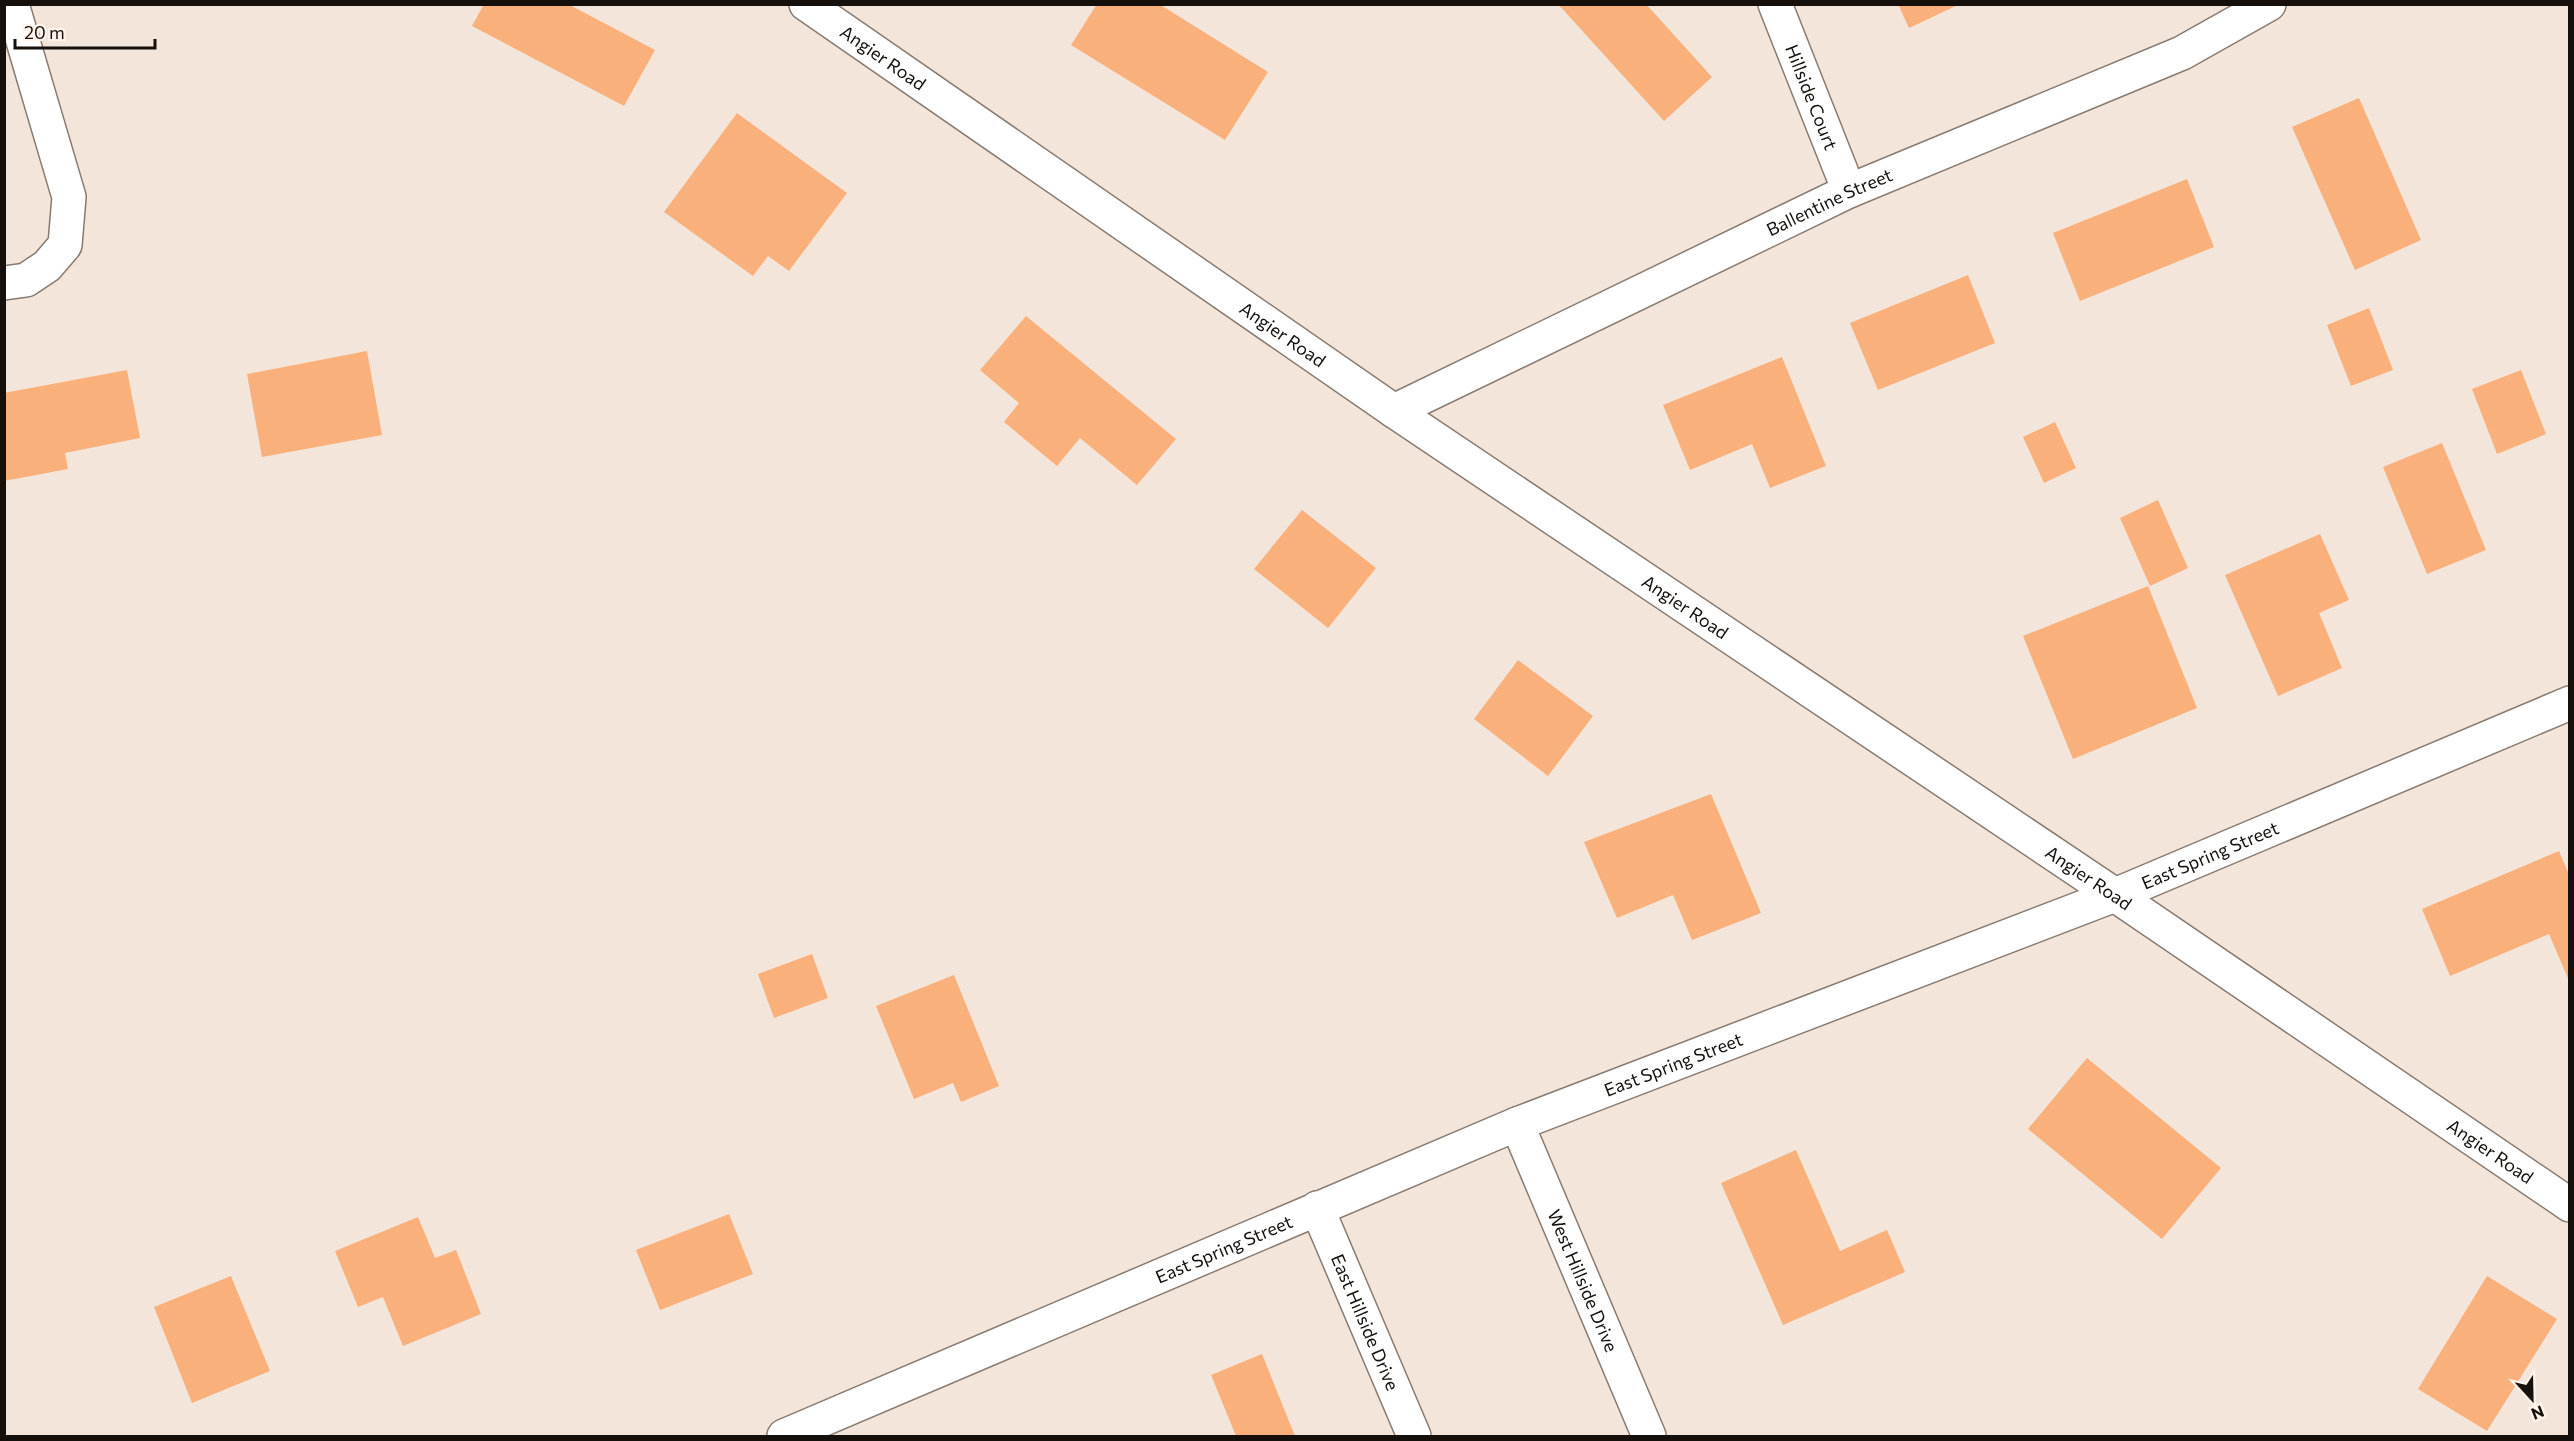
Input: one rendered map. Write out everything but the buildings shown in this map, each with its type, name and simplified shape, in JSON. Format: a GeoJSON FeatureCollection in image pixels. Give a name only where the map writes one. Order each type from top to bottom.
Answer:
{"type":"FeatureCollection","features":[{"type":"Feature","properties":{"kind":"street"},"geometry":{"type":"LineString","coordinates":[[4,283],[26,280],[47,266],[65,245],[69,197],[12,4]]}},
{"type":"Feature","properties":{"kind":"street","name":"Angier Road"},"geometry":{"type":"LineString","coordinates":[[806,4],[1394,411],[2115,895],[2570,1205]]}},
{"type":"Feature","properties":{"kind":"street","name":"Hillside Court"},"geometry":{"type":"LineString","coordinates":[[1775,4],[1849,191]]}},
{"type":"Feature","properties":{"kind":"street","name":"Ballentine Street"},"geometry":{"type":"LineString","coordinates":[[1394,411],[1849,191],[2182,53],[2269,4]]}},
{"type":"Feature","properties":{"kind":"street","name":"East Spring Street"},"geometry":{"type":"LineString","coordinates":[[784,1437],[1517,1124],[2115,895],[2570,703]]}},
{"type":"Feature","properties":{"kind":"street","name":"West Hillside Drive"},"geometry":{"type":"LineString","coordinates":[[1517,1124],[1649,1437]]}},
{"type":"Feature","properties":{"kind":"street","name":"East Hillside Drive"},"geometry":{"type":"LineString","coordinates":[[1317,1208],[1414,1437]]}}]}
